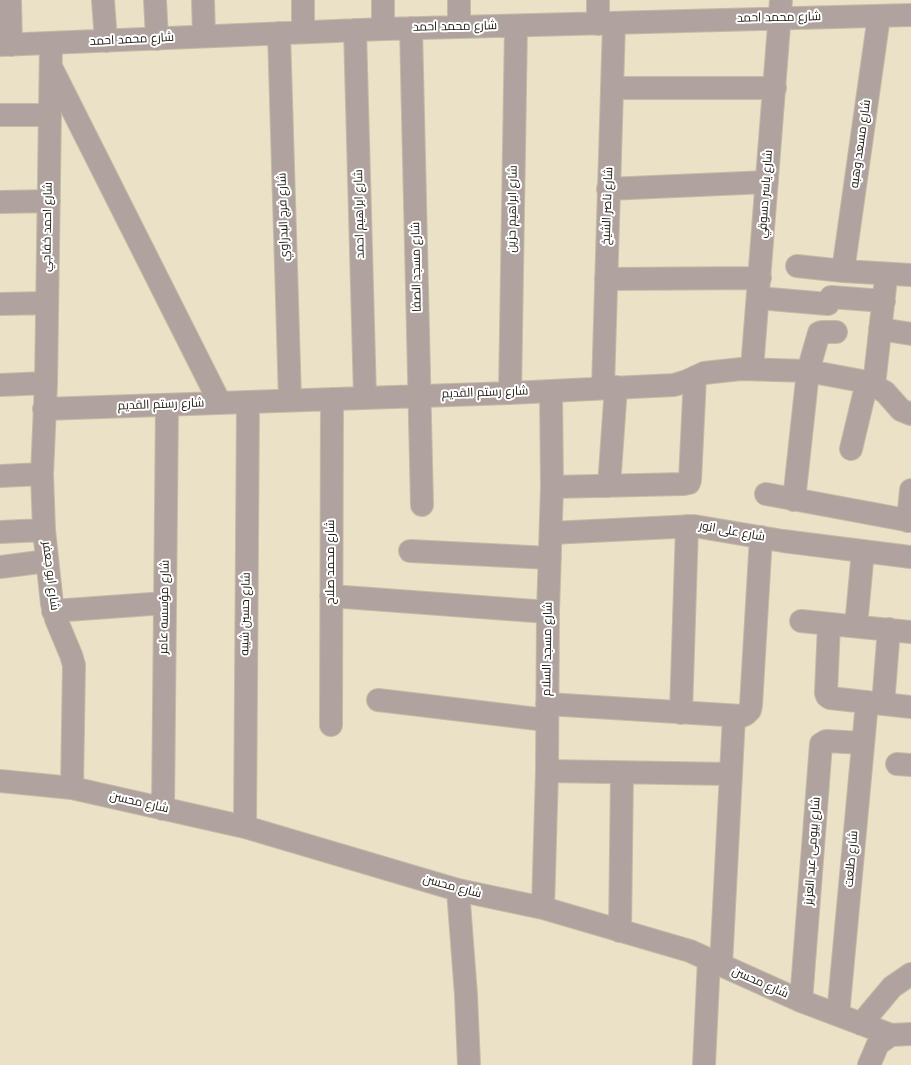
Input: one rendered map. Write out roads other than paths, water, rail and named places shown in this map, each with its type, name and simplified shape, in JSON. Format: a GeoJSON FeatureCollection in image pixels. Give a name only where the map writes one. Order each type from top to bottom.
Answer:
{"type":"FeatureCollection","features":[{"type":"Feature","properties":{"kind":"street"},"geometry":{"type":"LineString","coordinates":[[6,45],[10,0]]}},
{"type":"Feature","properties":{"kind":"street"},"geometry":{"type":"LineString","coordinates":[[103,0],[106,41]]}},
{"type":"Feature","properties":{"kind":"street"},"geometry":{"type":"LineString","coordinates":[[155,0],[157,39]]}},
{"type":"Feature","properties":{"kind":"street"},"geometry":{"type":"LineString","coordinates":[[204,0],[204,36]]}},
{"type":"Feature","properties":{"kind":"street"},"geometry":{"type":"LineString","coordinates":[[303,0],[303,32]]}},
{"type":"Feature","properties":{"kind":"street"},"geometry":{"type":"LineString","coordinates":[[383,0],[384,29]]}},
{"type":"Feature","properties":{"kind":"street"},"geometry":{"type":"LineString","coordinates":[[459,0],[459,27]]}},
{"type":"Feature","properties":{"kind":"street","name":"شارع ناصر الشيخ"},"geometry":{"type":"LineString","coordinates":[[598,0],[606,23],[612,88],[606,279],[609,387],[609,486]]}},
{"type":"Feature","properties":{"kind":"street","name":"شارع محمد احمد"},"geometry":{"type":"LineString","coordinates":[[6,45],[355,30],[606,23],[781,9],[894,12]]}},
{"type":"Feature","properties":{"kind":"street","name":"شارع ياسر دسوقي"},"geometry":{"type":"LineString","coordinates":[[752,369],[781,9]]}},
{"type":"Feature","properties":{"kind":"street","name":"شارع مسعد وهبه"},"geometry":{"type":"LineString","coordinates":[[843,271],[894,12]]}},
{"type":"Feature","properties":{"kind":"street","name":"شارع ابراهيم حزين"},"geometry":{"type":"LineString","coordinates":[[510,393],[516,26]]}},
{"type":"Feature","properties":{"kind":"street","name":"شارع مسجد الصفا"},"geometry":{"type":"LineString","coordinates":[[411,28],[422,505]]}},
{"type":"Feature","properties":{"kind":"street","name":"شارع ابراهيم احمد"},"geometry":{"type":"LineString","coordinates":[[355,30],[365,397]]}},
{"type":"Feature","properties":{"kind":"street","name":"شارع فرج البدراوي"},"geometry":{"type":"LineString","coordinates":[[279,33],[290,400]]}},
{"type":"Feature","properties":{"kind":"street","name":"شارع احمد خفاجي"},"geometry":{"type":"LineString","coordinates":[[44,409],[46,383],[51,44]]}},
{"type":"Feature","properties":{"kind":"street"},"geometry":{"type":"LineString","coordinates":[[51,66],[220,403]]}},
{"type":"Feature","properties":{"kind":"street"},"geometry":{"type":"LineString","coordinates":[[612,88],[775,88]]}},
{"type":"Feature","properties":{"kind":"street"},"geometry":{"type":"LineString","coordinates":[[0,115],[50,115]]}},
{"type":"Feature","properties":{"kind":"street"},"geometry":{"type":"LineString","coordinates":[[608,189],[767,182]]}},
{"type":"Feature","properties":{"kind":"street"},"geometry":{"type":"LineString","coordinates":[[0,202],[49,201]]}},
{"type":"Feature","properties":{"kind":"street"},"geometry":{"type":"LineString","coordinates":[[797,266],[843,271],[911,274]]}},
{"type":"Feature","properties":{"kind":"street"},"geometry":{"type":"LineString","coordinates":[[851,449],[870,383],[880,329],[887,273]]}},
{"type":"Feature","properties":{"kind":"street"},"geometry":{"type":"LineString","coordinates":[[606,279],[759,288],[828,304],[830,297],[884,301]]}},
{"type":"Feature","properties":{"kind":"street"},"geometry":{"type":"LineString","coordinates":[[0,304],[47,303]]}},
{"type":"Feature","properties":{"kind":"street"},"geometry":{"type":"LineString","coordinates":[[880,329],[911,334]]}},
{"type":"Feature","properties":{"kind":"street"},"geometry":{"type":"LineString","coordinates":[[794,500],[808,371],[818,333],[836,332]]}},
{"type":"Feature","properties":{"kind":"street","name":"شارع رستم القديم"},"geometry":{"type":"LineString","coordinates":[[44,409],[551,391],[674,384],[704,373],[752,369],[808,371],[870,383],[885,392],[901,410],[911,414]]}},
{"type":"Feature","properties":{"kind":"street"},"geometry":{"type":"LineString","coordinates":[[552,487],[684,484],[689,482],[695,377]]}},
{"type":"Feature","properties":{"kind":"street"},"geometry":{"type":"LineString","coordinates":[[0,385],[46,383]]}},
{"type":"Feature","properties":{"kind":"street","name":"شارع مسجد السلام"},"geometry":{"type":"LineString","coordinates":[[543,908],[548,612],[552,487],[551,391]]}},
{"type":"Feature","properties":{"kind":"street","name":"شارع محمد صلاح"},"geometry":{"type":"LineString","coordinates":[[331,725],[332,399]]}},
{"type":"Feature","properties":{"kind":"street","name":"شارع حسين شيبه"},"geometry":{"type":"LineString","coordinates":[[245,827],[248,402]]}},
{"type":"Feature","properties":{"kind":"street","name":"شارع مؤسسه عامر"},"geometry":{"type":"LineString","coordinates":[[163,809],[167,405]]}},
{"type":"Feature","properties":{"kind":"street","name":"شارع ابو جعفر"},"geometry":{"type":"LineString","coordinates":[[44,409],[42,474],[44,530],[47,561],[56,619],[74,665],[72,788]]}},
{"type":"Feature","properties":{"kind":"street"},"geometry":{"type":"LineString","coordinates":[[0,476],[42,474]]}},
{"type":"Feature","properties":{"kind":"street"},"geometry":{"type":"LineString","coordinates":[[766,494],[910,521],[911,490]]}},
{"type":"Feature","properties":{"kind":"street"},"geometry":{"type":"LineString","coordinates":[[681,713],[687,526]]}},
{"type":"Feature","properties":{"kind":"street","name":"شارع على انور"},"geometry":{"type":"LineString","coordinates":[[551,533],[687,526],[783,541],[911,557]]}},
{"type":"Feature","properties":{"kind":"street"},"geometry":{"type":"LineString","coordinates":[[0,532],[44,530]]}},
{"type":"Feature","properties":{"kind":"street"},"geometry":{"type":"LineString","coordinates":[[378,700],[547,712],[681,713],[738,716],[746,714],[750,710],[751,705],[761,537]]}},
{"type":"Feature","properties":{"kind":"street"},"geometry":{"type":"LineString","coordinates":[[410,551],[550,558]]}},
{"type":"Feature","properties":{"kind":"street"},"geometry":{"type":"LineString","coordinates":[[856,626],[863,551]]}},
{"type":"Feature","properties":{"kind":"street"},"geometry":{"type":"LineString","coordinates":[[0,567],[47,561]]}},
{"type":"Feature","properties":{"kind":"street"},"geometry":{"type":"LineString","coordinates":[[331,596],[548,612]]}},
{"type":"Feature","properties":{"kind":"street"},"geometry":{"type":"LineString","coordinates":[[54,611],[165,603]]}},
{"type":"Feature","properties":{"kind":"street"},"geometry":{"type":"LineString","coordinates":[[801,621],[911,632]]}},
{"type":"Feature","properties":{"kind":"street"},"geometry":{"type":"LineString","coordinates":[[829,624],[827,696],[830,698],[911,707]]}},
{"type":"Feature","properties":{"kind":"street","name":"شارع طلعت"},"geometry":{"type":"LineString","coordinates":[[838,1015],[863,743],[875,703],[889,630]]}},
{"type":"Feature","properties":{"kind":"street"},"geometry":{"type":"LineString","coordinates":[[704,1065],[715,962],[730,774],[738,716]]}},
{"type":"Feature","properties":{"kind":"street","name":"شارع بيومى عبد العزيز"},"geometry":{"type":"LineString","coordinates":[[801,1001],[821,744],[826,741],[863,743]]}},
{"type":"Feature","properties":{"kind":"street"},"geometry":{"type":"LineString","coordinates":[[546,772],[730,774]]}},
{"type":"Feature","properties":{"kind":"street"},"geometry":{"type":"LineString","coordinates":[[620,931],[622,773]]}},
{"type":"Feature","properties":{"kind":"street","name":"شارع محسن"},"geometry":{"type":"LineString","coordinates":[[0,781],[72,788],[245,827],[458,890],[543,908],[690,951],[801,1001],[861,1024],[901,1034]]}},
{"type":"Feature","properties":{"kind":"street"},"geometry":{"type":"LineString","coordinates":[[458,890],[470,1065]]}},
{"type":"Feature","properties":{"kind":"street"},"geometry":{"type":"LineString","coordinates":[[861,1024],[892,987],[911,974]]}},
{"type":"Feature","properties":{"kind":"street"},"geometry":{"type":"LineString","coordinates":[[869,1065],[878,1044],[901,1034]]}}]}
